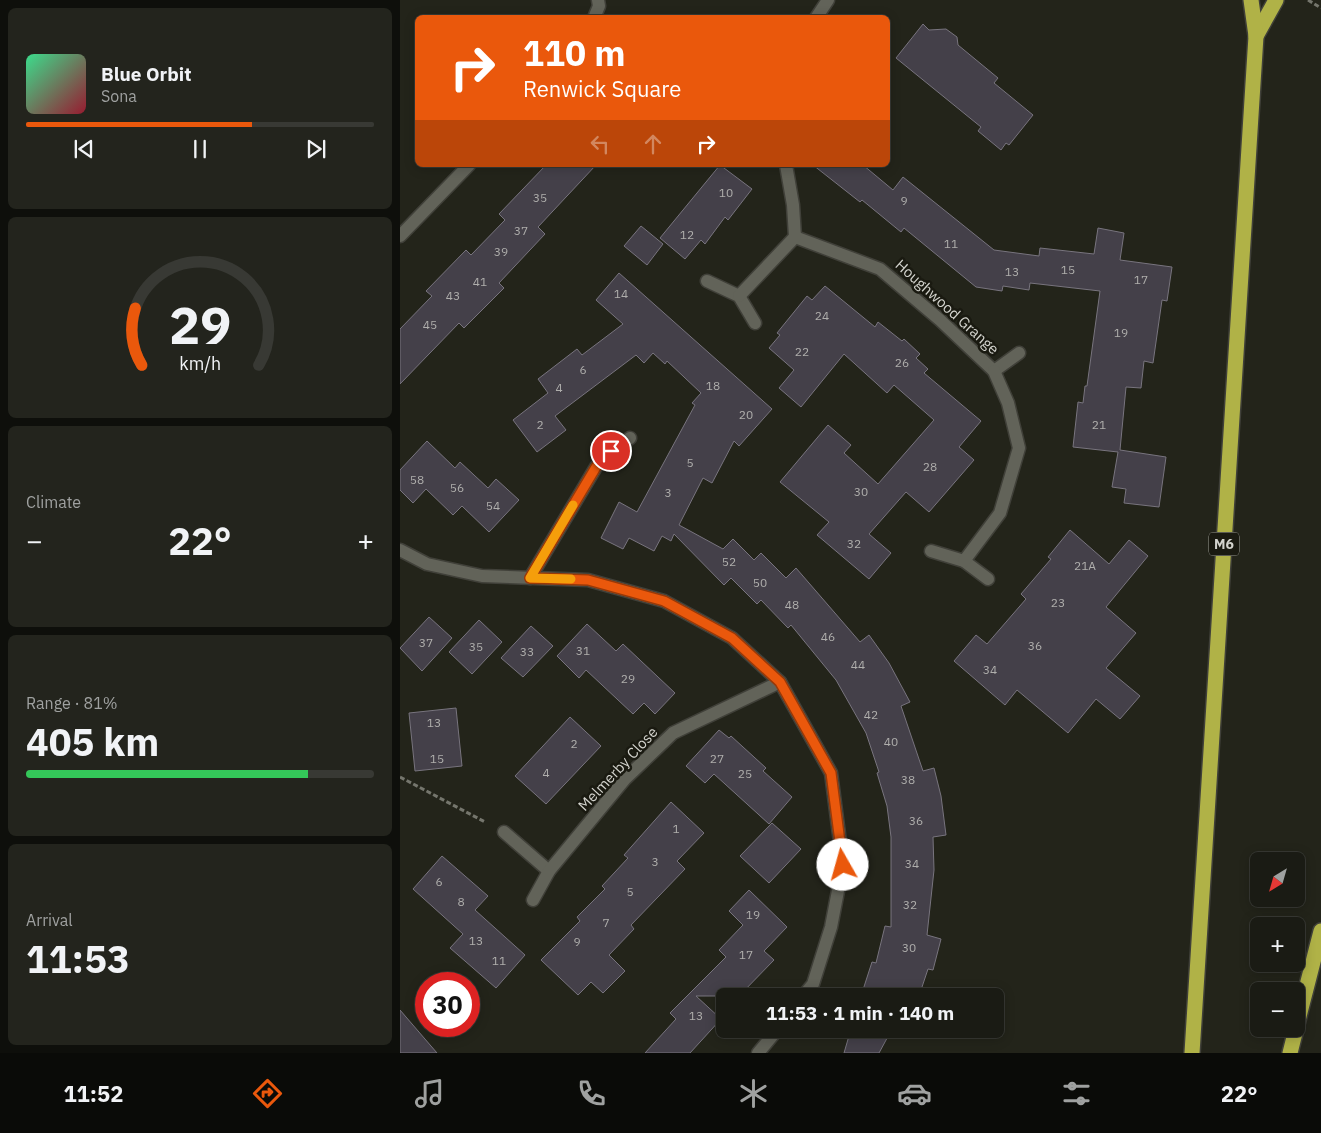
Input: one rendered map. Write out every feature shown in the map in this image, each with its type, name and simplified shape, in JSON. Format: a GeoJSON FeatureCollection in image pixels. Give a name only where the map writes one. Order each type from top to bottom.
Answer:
{"type":"FeatureCollection","features":[{"type":"Feature","properties":{"kind":"highway"},"geometry":{"type":"LineString","coordinates":[[1251,0],[1256,36]]}},
{"type":"Feature","properties":{"kind":"highway","name":"M6"},"geometry":{"type":"LineString","coordinates":[[1192,1053],[1256,36],[1276,0]]}},
{"type":"Feature","properties":{"kind":"highway"},"geometry":{"type":"LineString","coordinates":[[1305,993],[1321,931]]}},
{"type":"Feature","properties":{"kind":"highway"},"geometry":{"type":"LineString","coordinates":[[1290,1053],[1294,1037]]}},
{"type":"Feature","properties":{"kind":"street"},"geometry":{"type":"LineString","coordinates":[[595,15],[599,6],[598,0]]}},
{"type":"Feature","properties":{"kind":"street"},"geometry":{"type":"LineString","coordinates":[[818,15],[828,0]]}},
{"type":"Feature","properties":{"kind":"street"},"geometry":{"type":"LineString","coordinates":[[400,236],[467,167]]}},
{"type":"Feature","properties":{"kind":"street"},"geometry":{"type":"LineString","coordinates":[[739,296],[795,237],[793,205],[786,167]]}},
{"type":"Feature","properties":{"kind":"street","name":"Houghwood Grange"},"geometry":{"type":"LineString","coordinates":[[795,237],[880,269],[940,320],[994,371],[1008,403],[1019,448],[1000,513],[964,561]]}},
{"type":"Feature","properties":{"kind":"street"},"geometry":{"type":"LineString","coordinates":[[707,281],[739,296],[755,323]]}},
{"type":"Feature","properties":{"kind":"street","name":"Houghwood Grange"},"geometry":{"type":"LineString","coordinates":[[994,371],[1019,353]]}},
{"type":"Feature","properties":{"kind":"street"},"geometry":{"type":"LineString","coordinates":[[530,578],[596,467],[611,451],[630,438]]}},
{"type":"Feature","properties":{"kind":"street"},"geometry":{"type":"LineString","coordinates":[[400,550],[427,564],[482,576],[588,580],[664,601],[732,638],[780,682],[831,773],[843,865],[831,927],[813,984],[810,988]]}},
{"type":"Feature","properties":{"kind":"street"},"geometry":{"type":"LineString","coordinates":[[931,551],[964,561],[988,579]]}},
{"type":"Feature","properties":{"kind":"street","name":"Melmerby Close"},"geometry":{"type":"LineString","coordinates":[[533,900],[549,871],[625,780],[673,733],[780,682]]}},
{"type":"Feature","properties":{"kind":"street"},"geometry":{"type":"LineString","coordinates":[[504,832],[549,871]]}},
{"type":"Feature","properties":{"kind":"street"},"geometry":{"type":"LineString","coordinates":[[758,1053],[770,1038]]}},
{"type":"Feature","properties":{"kind":"path"},"geometry":{"type":"LineString","coordinates":[[1308,0],[1321,8]]}},
{"type":"Feature","properties":{"kind":"path"},"geometry":{"type":"LineString","coordinates":[[400,777],[504,832]]}},
{"type":"Feature","properties":{"kind":"building"},"geometry":{"type":"Polygon","coordinates":[[[923,24],[929,30],[946,29],[957,37],[958,45],[998,78],[994,83],[1033,115],[1009,145],[1006,143],[1001,150],[978,131],[981,127],[896,58],[923,24]]]}},
{"type":"Feature","properties":{"kind":"building"},"geometry":{"type":"Polygon","coordinates":[[[544,167],[594,167],[538,227],[545,234],[499,283],[504,288],[464,328],[459,323],[400,384],[400,329],[432,296],[426,291],[466,250],[471,255],[505,220],[499,214],[544,167]]]}},
{"type":"Feature","properties":{"kind":"building"},"geometry":{"type":"Polygon","coordinates":[[[718,167],[723,167],[752,189],[728,220],[725,217],[705,244],[701,240],[685,259],[660,238],[718,167]]]}},
{"type":"Feature","properties":{"kind":"building"},"geometry":{"type":"Polygon","coordinates":[[[816,167],[865,167],[893,190],[903,177],[994,250],[1039,256],[1040,248],[1094,254],[1098,228],[1124,233],[1120,260],[1172,267],[1167,301],[1162,300],[1153,363],[1144,361],[1141,388],[1126,387],[1120,450],[1166,457],[1159,507],[1124,503],[1126,489],[1112,487],[1118,452],[1073,447],[1078,402],[1083,403],[1085,386],[1087,386],[1100,291],[1030,283],[1029,290],[1003,286],[1002,291],[976,287],[904,228],[901,232],[862,200],[860,202],[816,167]]]}},
{"type":"Feature","properties":{"kind":"building"},"geometry":{"type":"Polygon","coordinates":[[[641,226],[663,244],[647,265],[624,246],[641,226]]]}},
{"type":"Feature","properties":{"kind":"building"},"geometry":{"type":"Polygon","coordinates":[[[619,273],[772,409],[739,446],[734,441],[712,483],[703,478],[679,525],[723,549],[733,539],[754,560],[761,553],[786,578],[796,568],[860,642],[869,635],[889,663],[910,702],[901,706],[923,771],[934,768],[941,796],[946,835],[933,837],[934,870],[927,935],[941,939],[933,970],[928,969],[922,988],[864,988],[872,962],[876,963],[885,926],[891,927],[891,837],[887,806],[877,773],[879,772],[866,733],[836,680],[791,625],[788,628],[761,600],[757,604],[731,578],[724,585],[674,534],[671,541],[662,536],[654,551],[629,538],[623,549],[601,538],[619,502],[637,512],[695,405],[692,403],[701,393],[667,361],[665,364],[653,353],[644,363],[636,355],[555,416],[566,430],[537,452],[513,420],[548,393],[538,379],[577,349],[582,355],[623,324],[596,300],[619,273]]]}},
{"type":"Feature","properties":{"kind":"building"},"geometry":{"type":"Polygon","coordinates":[[[825,286],[875,327],[878,322],[902,341],[904,339],[920,354],[916,358],[928,369],[924,373],[981,421],[959,447],[974,460],[929,512],[906,492],[869,534],[891,553],[869,579],[817,535],[829,522],[780,482],[828,425],[851,445],[844,453],[878,484],[934,420],[894,385],[887,393],[844,354],[801,407],[779,388],[794,370],[769,348],[780,335],[777,333],[807,296],[812,300],[825,286]]]}},
{"type":"Feature","properties":{"kind":"building"},"geometry":{"type":"Polygon","coordinates":[[[427,441],[455,468],[460,462],[488,488],[496,479],[519,500],[489,532],[462,506],[453,515],[426,489],[413,503],[400,490],[400,470],[427,441]]]}},
{"type":"Feature","properties":{"kind":"building"},"geometry":{"type":"Polygon","coordinates":[[[1070,530],[1109,564],[1129,540],[1148,556],[1106,607],[1136,633],[1106,668],[1140,696],[1120,719],[1096,699],[1068,733],[1017,690],[1005,705],[954,661],[976,635],[987,644],[1026,599],[1021,594],[1051,559],[1048,557],[1070,530]]]}},
{"type":"Feature","properties":{"kind":"building"},"geometry":{"type":"Polygon","coordinates":[[[429,617],[452,638],[422,671],[400,648],[429,617]]]}},
{"type":"Feature","properties":{"kind":"building"},"geometry":{"type":"Polygon","coordinates":[[[479,620],[502,642],[472,674],[449,652],[479,620]]]}},
{"type":"Feature","properties":{"kind":"building"},"geometry":{"type":"Polygon","coordinates":[[[587,624],[616,651],[623,644],[675,693],[655,714],[644,703],[633,714],[586,670],[579,678],[557,656],[587,624]]]}},
{"type":"Feature","properties":{"kind":"building"},"geometry":{"type":"Polygon","coordinates":[[[531,626],[553,646],[523,677],[501,658],[531,626]]]}},
{"type":"Feature","properties":{"kind":"building"},"geometry":{"type":"Polygon","coordinates":[[[456,708],[462,766],[415,771],[409,713],[456,708]]]}},
{"type":"Feature","properties":{"kind":"building"},"geometry":{"type":"Polygon","coordinates":[[[570,717],[601,746],[546,804],[515,776],[570,717]]]}},
{"type":"Feature","properties":{"kind":"building"},"geometry":{"type":"Polygon","coordinates":[[[719,730],[729,738],[731,736],[766,768],[763,771],[792,797],[769,824],[714,774],[705,783],[686,766],[719,730]]]}},
{"type":"Feature","properties":{"kind":"building"},"geometry":{"type":"Polygon","coordinates":[[[671,802],[704,833],[677,861],[685,869],[631,925],[634,929],[609,955],[625,971],[603,993],[591,982],[578,995],[541,960],[580,921],[577,917],[605,889],[602,886],[628,858],[624,855],[671,802]]]}},
{"type":"Feature","properties":{"kind":"building"},"geometry":{"type":"Polygon","coordinates":[[[772,823],[801,849],[769,883],[740,856],[772,823]]]}},
{"type":"Feature","properties":{"kind":"building"},"geometry":{"type":"Polygon","coordinates":[[[442,856],[488,896],[475,910],[525,955],[496,988],[480,972],[450,948],[463,934],[413,889],[442,856]]]}},
{"type":"Feature","properties":{"kind":"building"},"geometry":{"type":"Polygon","coordinates":[[[749,890],[787,927],[764,951],[774,960],[747,988],[716,988],[716,996],[696,996],[716,1014],[716,1024],[690,1053],[645,1053],[676,1019],[670,1013],[726,957],[719,950],[743,925],[729,911],[749,890]]]}},
{"type":"Feature","properties":{"kind":"building"},"geometry":{"type":"Polygon","coordinates":[[[400,1010],[415,1027],[415,1037],[423,1037],[437,1053],[400,1053],[400,1010]]]}},
{"type":"Feature","properties":{"kind":"building"},"geometry":{"type":"Polygon","coordinates":[[[848,1038],[887,1038],[879,1053],[844,1053],[848,1038]]]}},
{"type":"Feature","properties":{"kind":"slow traffic"},"geometry":{"type":"LineString","coordinates":[[571,579],[530,578],[573,505]]}},
{"type":"Feature","properties":{"kind":"route"},"geometry":{"type":"LineString","coordinates":[[611,451],[596,467],[530,578],[588,580],[664,601],[732,638],[780,682],[831,773],[843,865]]}}]}
